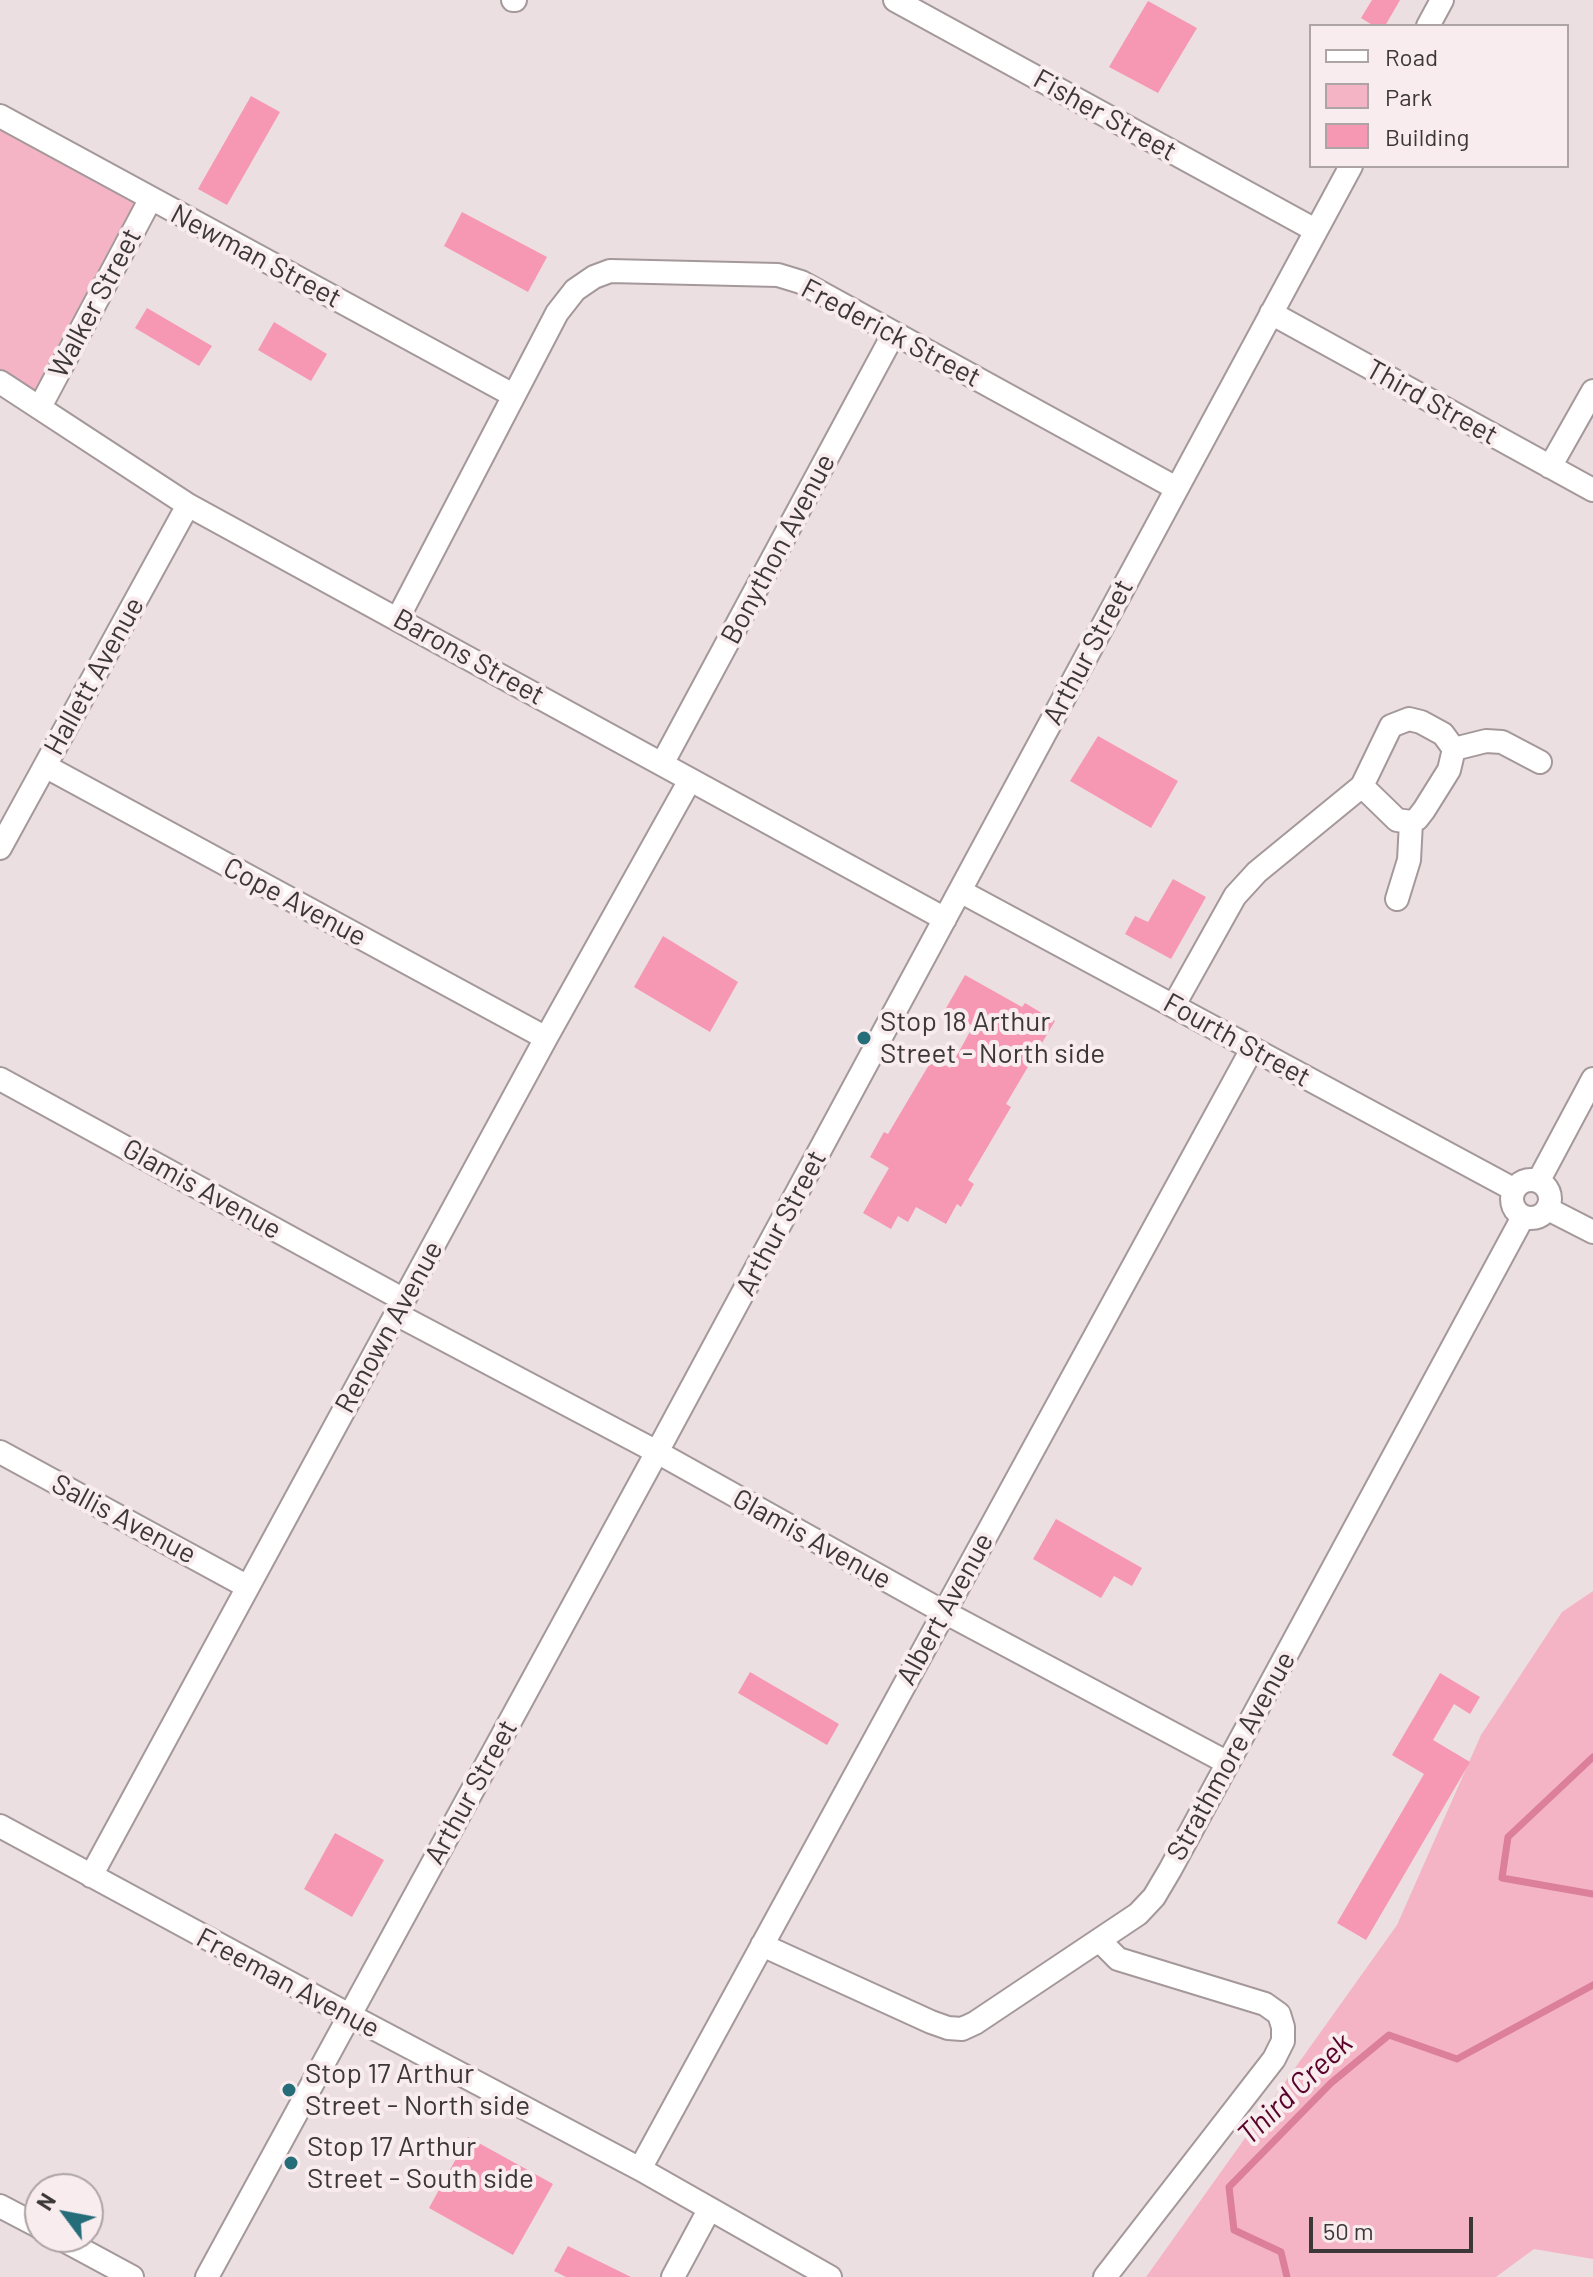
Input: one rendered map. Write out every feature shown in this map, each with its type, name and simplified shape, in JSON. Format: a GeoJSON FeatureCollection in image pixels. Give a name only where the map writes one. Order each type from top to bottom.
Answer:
{"type":"FeatureCollection","features":[{"type":"Feature","properties":{"kind":"street","name":"Fisher Street"},"geometry":{"type":"LineString","coordinates":[[895,0],[1315,230]]}},
{"type":"Feature","properties":{"kind":"street"},"geometry":{"type":"LineString","coordinates":[[1429,24],[1442,0]]}},
{"type":"Feature","properties":{"kind":"street","name":"Newman Street"},"geometry":{"type":"LineString","coordinates":[[0,116],[513,395]]}},
{"type":"Feature","properties":{"kind":"street","name":"Arthur Street"},"geometry":{"type":"LineString","coordinates":[[207,2277],[657,1452],[1350,168]]}},
{"type":"Feature","properties":{"kind":"street","name":"Walker Street"},"geometry":{"type":"LineString","coordinates":[[40,407],[150,200]]}},
{"type":"Feature","properties":{"kind":"street","name":"Frederick Street"},"geometry":{"type":"LineString","coordinates":[[398,618],[557,313],[575,290],[610,271],[778,275],[801,282],[1176,488]]}},
{"type":"Feature","properties":{"kind":"street","name":"Third Street"},"geometry":{"type":"LineString","coordinates":[[1271,313],[1593,490]]}},
{"type":"Feature","properties":{"kind":"street","name":"Bonython Avenue"},"geometry":{"type":"LineString","coordinates":[[662,764],[894,333]]}},
{"type":"Feature","properties":{"kind":"street","name":"Barons Street"},"geometry":{"type":"LineString","coordinates":[[0,382],[188,505],[945,919]]}},
{"type":"Feature","properties":{"kind":"street"},"geometry":{"type":"LineString","coordinates":[[1550,467],[1593,391]]}},
{"type":"Feature","properties":{"kind":"street","name":"Hallett Avenue"},"geometry":{"type":"LineString","coordinates":[[0,848],[188,505]]}},
{"type":"Feature","properties":{"kind":"street"},"geometry":{"type":"LineString","coordinates":[[1174,1005],[1235,896],[1257,872],[1362,786],[1386,732],[1399,721],[1409,719],[1443,734],[1454,749],[1449,770],[1424,810],[1411,822],[1397,820],[1362,786]]}},
{"type":"Feature","properties":{"kind":"street"},"geometry":{"type":"LineString","coordinates":[[1454,749],[1486,741],[1502,742],[1540,762]]}},
{"type":"Feature","properties":{"kind":"street","name":"Cope Avenue"},"geometry":{"type":"LineString","coordinates":[[45,766],[546,1038]]}},
{"type":"Feature","properties":{"kind":"street","name":"Renown Avenue"},"geometry":{"type":"LineString","coordinates":[[91,1876],[546,1038],[690,780]]}},
{"type":"Feature","properties":{"kind":"street"},"geometry":{"type":"LineString","coordinates":[[1397,899],[1409,860],[1411,822]]}},
{"type":"Feature","properties":{"kind":"street","name":"Fourth Street"},"geometry":{"type":"LineString","coordinates":[[960,891],[1513,1189]]}},
{"type":"Feature","properties":{"kind":"street","name":"Albert Avenue"},"geometry":{"type":"LineString","coordinates":[[640,2169],[1252,1049]]}},
{"type":"Feature","properties":{"kind":"street","name":"Glamis Avenue"},"geometry":{"type":"LineString","coordinates":[[0,1079],[657,1452],[943,1611],[1228,1763]]}},
{"type":"Feature","properties":{"kind":"street"},"geometry":{"type":"LineString","coordinates":[[1539,1180],[1593,1079]]}},
{"type":"Feature","properties":{"kind":"street"},"geometry":{"type":"LineString","coordinates":[[1526,1179],[1539,1180],[1550,1194],[1548,1209],[1535,1218],[1523,1217],[1511,1203],[1513,1189],[1526,1179]]}},
{"type":"Feature","properties":{"kind":"street"},"geometry":{"type":"LineString","coordinates":[[1548,1209],[1593,1232]]}},
{"type":"Feature","properties":{"kind":"street","name":"Strathmore Avenue"},"geometry":{"type":"LineString","coordinates":[[762,1945],[931,2022],[955,2029],[975,2023],[1138,1914],[1154,1897],[1523,1217]]}},
{"type":"Feature","properties":{"kind":"street","name":"Sallis Avenue"},"geometry":{"type":"LineString","coordinates":[[0,1452],[248,1587]]}},
{"type":"Feature","properties":{"kind":"street","name":"Freeman Avenue"},"geometry":{"type":"LineString","coordinates":[[0,1826],[640,2169],[830,2277]]}},
{"type":"Feature","properties":{"kind":"street"},"geometry":{"type":"LineString","coordinates":[[1099,1940],[1118,1959],[1265,2004],[1279,2014],[1283,2027],[1283,2041],[1274,2059],[1105,2277]]}},
{"type":"Feature","properties":{"kind":"street"},"geometry":{"type":"LineString","coordinates":[[0,2206],[24,2219]]}},
{"type":"Feature","properties":{"kind":"street"},"geometry":{"type":"LineString","coordinates":[[673,2277],[709,2210]]}},
{"type":"Feature","properties":{"kind":"street"},"geometry":{"type":"LineString","coordinates":[[88,2253],[132,2277]]}},
{"type":"Feature","properties":{"kind":"green space"},"geometry":{"type":"Polygon","coordinates":[[[0,116],[150,200],[40,407],[0,382],[0,116]]]}},
{"type":"Feature","properties":{"kind":"green space"},"geometry":{"type":"Polygon","coordinates":[[[1593,1591],[1593,2259],[1534,2249],[1496,2277],[1146,2277],[1397,1925],[1481,1735],[1562,1612],[1593,1591]]]}},
{"type":"Feature","properties":{"kind":"building"},"geometry":{"type":"Polygon","coordinates":[[[1372,0],[1400,0],[1386,24],[1371,24],[1361,18],[1372,0]]]}},
{"type":"Feature","properties":{"kind":"building"},"geometry":{"type":"Polygon","coordinates":[[[1148,1],[1197,28],[1158,93],[1109,67],[1148,1]]]}},
{"type":"Feature","properties":{"kind":"building"},"geometry":{"type":"Polygon","coordinates":[[[251,96],[280,112],[227,205],[198,189],[251,96]]]}},
{"type":"Feature","properties":{"kind":"building"},"geometry":{"type":"Polygon","coordinates":[[[462,212],[547,257],[528,292],[444,246],[462,212]]]}},
{"type":"Feature","properties":{"kind":"building"},"geometry":{"type":"Polygon","coordinates":[[[147,308],[212,346],[199,366],[135,328],[147,308]]]}},
{"type":"Feature","properties":{"kind":"building"},"geometry":{"type":"Polygon","coordinates":[[[274,322],[327,354],[311,381],[258,350],[274,322]]]}},
{"type":"Feature","properties":{"kind":"building"},"geometry":{"type":"Polygon","coordinates":[[[1098,736],[1178,781],[1151,828],[1070,781],[1098,736]]]}},
{"type":"Feature","properties":{"kind":"building"},"geometry":{"type":"Polygon","coordinates":[[[1173,879],[1206,897],[1171,959],[1125,934],[1135,916],[1148,922],[1173,879]]]}},
{"type":"Feature","properties":{"kind":"building"},"geometry":{"type":"Polygon","coordinates":[[[663,936],[738,982],[710,1032],[634,987],[663,936]]]}},
{"type":"Feature","properties":{"kind":"building"},"geometry":{"type":"Polygon","coordinates":[[[965,975],[1022,1007],[1025,1003],[1055,1021],[1006,1104],[1011,1107],[968,1180],[974,1184],[961,1207],[957,1204],[946,1224],[916,1207],[908,1222],[898,1216],[891,1229],[863,1213],[889,1168],[870,1157],[884,1132],[888,1134],[933,1058],[950,1068],[973,1026],[945,1010],[965,975]]]}},
{"type":"Feature","properties":{"kind":"building"},"geometry":{"type":"Polygon","coordinates":[[[1056,1519],[1142,1568],[1132,1586],[1114,1576],[1101,1598],[1033,1559],[1056,1519]]]}},
{"type":"Feature","properties":{"kind":"building"},"geometry":{"type":"Polygon","coordinates":[[[750,1672],[839,1724],[827,1745],[738,1693],[750,1672]]]}},
{"type":"Feature","properties":{"kind":"building"},"geometry":{"type":"Polygon","coordinates":[[[1440,1673],[1480,1697],[1470,1714],[1454,1704],[1433,1740],[1470,1762],[1366,1940],[1337,1923],[1424,1774],[1392,1755],[1440,1673]]]}},
{"type":"Feature","properties":{"kind":"building"},"geometry":{"type":"Polygon","coordinates":[[[335,1833],[384,1860],[352,1917],[304,1889],[335,1833]]]}},
{"type":"Feature","properties":{"kind":"building"},"geometry":{"type":"Polygon","coordinates":[[[468,2137],[553,2184],[513,2255],[429,2208],[468,2137]]]}},
{"type":"Feature","properties":{"kind":"building"},"geometry":{"type":"Polygon","coordinates":[[[568,2246],[631,2277],[566,2277],[554,2271],[568,2246]]]}},
{"type":"Feature","properties":{"kind":"waterway","name":"Third Creek"},"geometry":{"type":"LineString","coordinates":[[1593,1757],[1508,1837],[1502,1878],[1593,1894]]}},
{"type":"Feature","properties":{"kind":"waterway","name":"Third Creek"},"geometry":{"type":"LineString","coordinates":[[1287,2277],[1281,2252],[1234,2230],[1229,2187],[1331,2083],[1389,2035],[1457,2059],[1593,1985]]}},
{"type":"Feature","properties":{"kind":"place","name":"Stop 18 Arthur Street - North side"},"geometry":{"type":"Point","coordinates":[864,1038]}},
{"type":"Feature","properties":{"kind":"place","name":"Stop 17 Arthur Street - North side"},"geometry":{"type":"Point","coordinates":[289,2090]}},
{"type":"Feature","properties":{"kind":"place","name":"Stop 17 Arthur Street - South side"},"geometry":{"type":"Point","coordinates":[291,2163]}}]}
